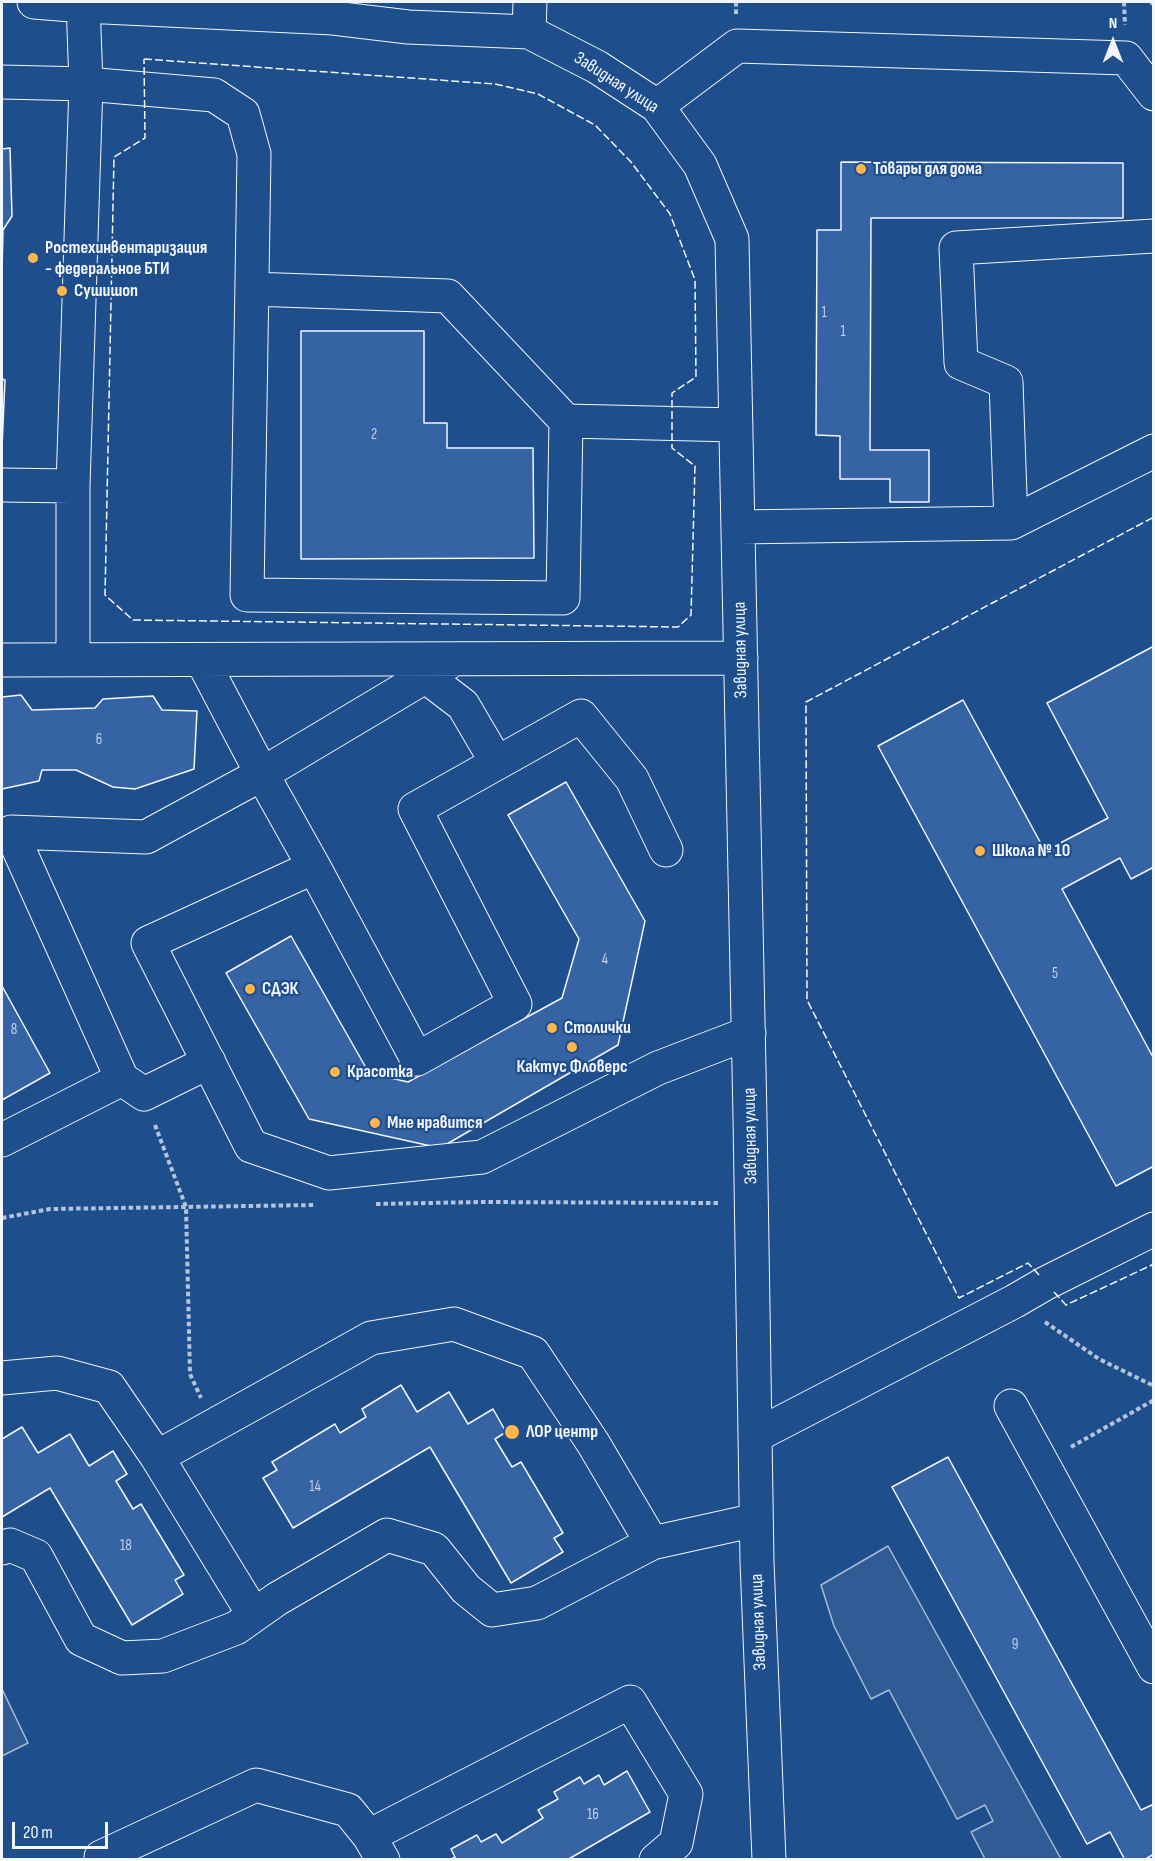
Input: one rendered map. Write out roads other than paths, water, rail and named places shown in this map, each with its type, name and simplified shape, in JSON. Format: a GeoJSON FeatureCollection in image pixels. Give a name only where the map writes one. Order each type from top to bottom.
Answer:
{"type":"FeatureCollection","features":[{"type":"Feature","properties":{"kind":"street","name":"Завидная улица"},"geometry":{"type":"LineString","coordinates":[[34,2],[332,10],[408,27],[529,17],[597,67],[657,106],[700,165],[732,239],[749,1033],[756,1520],[769,1860]]}},
{"type":"Feature","properties":{"kind":"street"},"geometry":{"type":"LineString","coordinates":[[73,660],[73,486],[86,84],[84,4]]}},
{"type":"Feature","properties":{"kind":"street"},"geometry":{"type":"LineString","coordinates":[[657,106],[737,46],[1126,58],[1154,94]]}},
{"type":"Feature","properties":{"kind":"street"},"geometry":{"type":"LineString","coordinates":[[2,82],[86,84],[214,95],[243,114],[254,154],[247,595],[563,598],[566,422],[448,296],[252,289]]}},
{"type":"Feature","properties":{"kind":"street"},"geometry":{"type":"LineString","coordinates":[[1011,523],[1006,382],[961,363],[956,248],[1154,236]]}},
{"type":"Feature","properties":{"kind":"street"},"geometry":{"type":"LineString","coordinates":[[566,422],[736,425]]}},
{"type":"Feature","properties":{"kind":"street"},"geometry":{"type":"LineString","coordinates":[[738,527],[1011,523],[1154,451]]}},
{"type":"Feature","properties":{"kind":"street"},"geometry":{"type":"LineString","coordinates":[[2,485],[73,486]]}},
{"type":"Feature","properties":{"kind":"street"},"geometry":{"type":"LineString","coordinates":[[2,660],[741,658]]}},
{"type":"Feature","properties":{"kind":"street"},"geometry":{"type":"LineString","coordinates":[[133,1087],[6,832],[146,837],[262,774],[454,659]]}},
{"type":"Feature","properties":{"kind":"street"},"geometry":{"type":"LineString","coordinates":[[202,660],[417,1059],[515,1004],[415,809],[581,716],[633,779],[666,850]]}},
{"type":"Feature","properties":{"kind":"street"},"geometry":{"type":"LineString","coordinates":[[425,676],[463,705],[497,763]]}},
{"type":"Feature","properties":{"kind":"street"},"geometry":{"type":"LineString","coordinates":[[314,867],[148,943],[251,1146],[329,1173],[482,1157],[658,1068],[749,1033]]}},
{"type":"Feature","properties":{"kind":"street"},"geometry":{"type":"LineString","coordinates":[[2,1140],[133,1087],[209,1062]]}},
{"type":"Feature","properties":{"kind":"street"},"geometry":{"type":"LineString","coordinates":[[755,1436],[1046,1283],[1154,1229]]}},
{"type":"Feature","properties":{"kind":"street"},"geometry":{"type":"LineString","coordinates":[[157,1457],[371,1338],[454,1324],[533,1353],[593,1443],[652,1543]]}},
{"type":"Feature","properties":{"kind":"street"},"geometry":{"type":"LineString","coordinates":[[2,1378],[57,1373],[109,1387],[157,1457],[254,1615]]}},
{"type":"Feature","properties":{"kind":"street"},"geometry":{"type":"LineString","coordinates":[[1011,1406],[1154,1667]]}},
{"type":"Feature","properties":{"kind":"street"},"geometry":{"type":"LineString","coordinates":[[2,1548],[10,1545],[36,1556],[81,1640],[122,1658],[163,1656],[236,1628],[277,1599],[387,1535],[434,1549],[466,1589],[492,1610],[537,1603],[652,1543],[756,1520]]}},
{"type":"Feature","properties":{"kind":"street"},"geometry":{"type":"LineString","coordinates":[[101,1857],[256,1785],[348,1810],[376,1848],[630,1702],[686,1794],[676,1843],[656,1860]]}},
{"type":"Feature","properties":{"kind":"place","name":"Товары для дома"},"geometry":{"type":"Point","coordinates":[861,169]}},
{"type":"Feature","properties":{"kind":"place","name":"Ростехинвентаризация - федеральное БТИ"},"geometry":{"type":"Point","coordinates":[33,258]}},
{"type":"Feature","properties":{"kind":"place","name":"Сушишоп"},"geometry":{"type":"Point","coordinates":[62,291]}},
{"type":"Feature","properties":{"kind":"place","name":"Школа № 10"},"geometry":{"type":"Point","coordinates":[980,851]}},
{"type":"Feature","properties":{"kind":"place","name":"СДЭК"},"geometry":{"type":"Point","coordinates":[250,989]}},
{"type":"Feature","properties":{"kind":"place","name":"Столички"},"geometry":{"type":"Point","coordinates":[552,1028]}},
{"type":"Feature","properties":{"kind":"place","name":"Кактус Фловерс"},"geometry":{"type":"Point","coordinates":[572,1047]}},
{"type":"Feature","properties":{"kind":"place","name":"Красотка"},"geometry":{"type":"Point","coordinates":[335,1072]}},
{"type":"Feature","properties":{"kind":"place","name":"Мне нравится"},"geometry":{"type":"Point","coordinates":[375,1123]}},
{"type":"Feature","properties":{"kind":"place","name":"ЛОР центр"},"geometry":{"type":"Point","coordinates":[512,1432]}}]}
